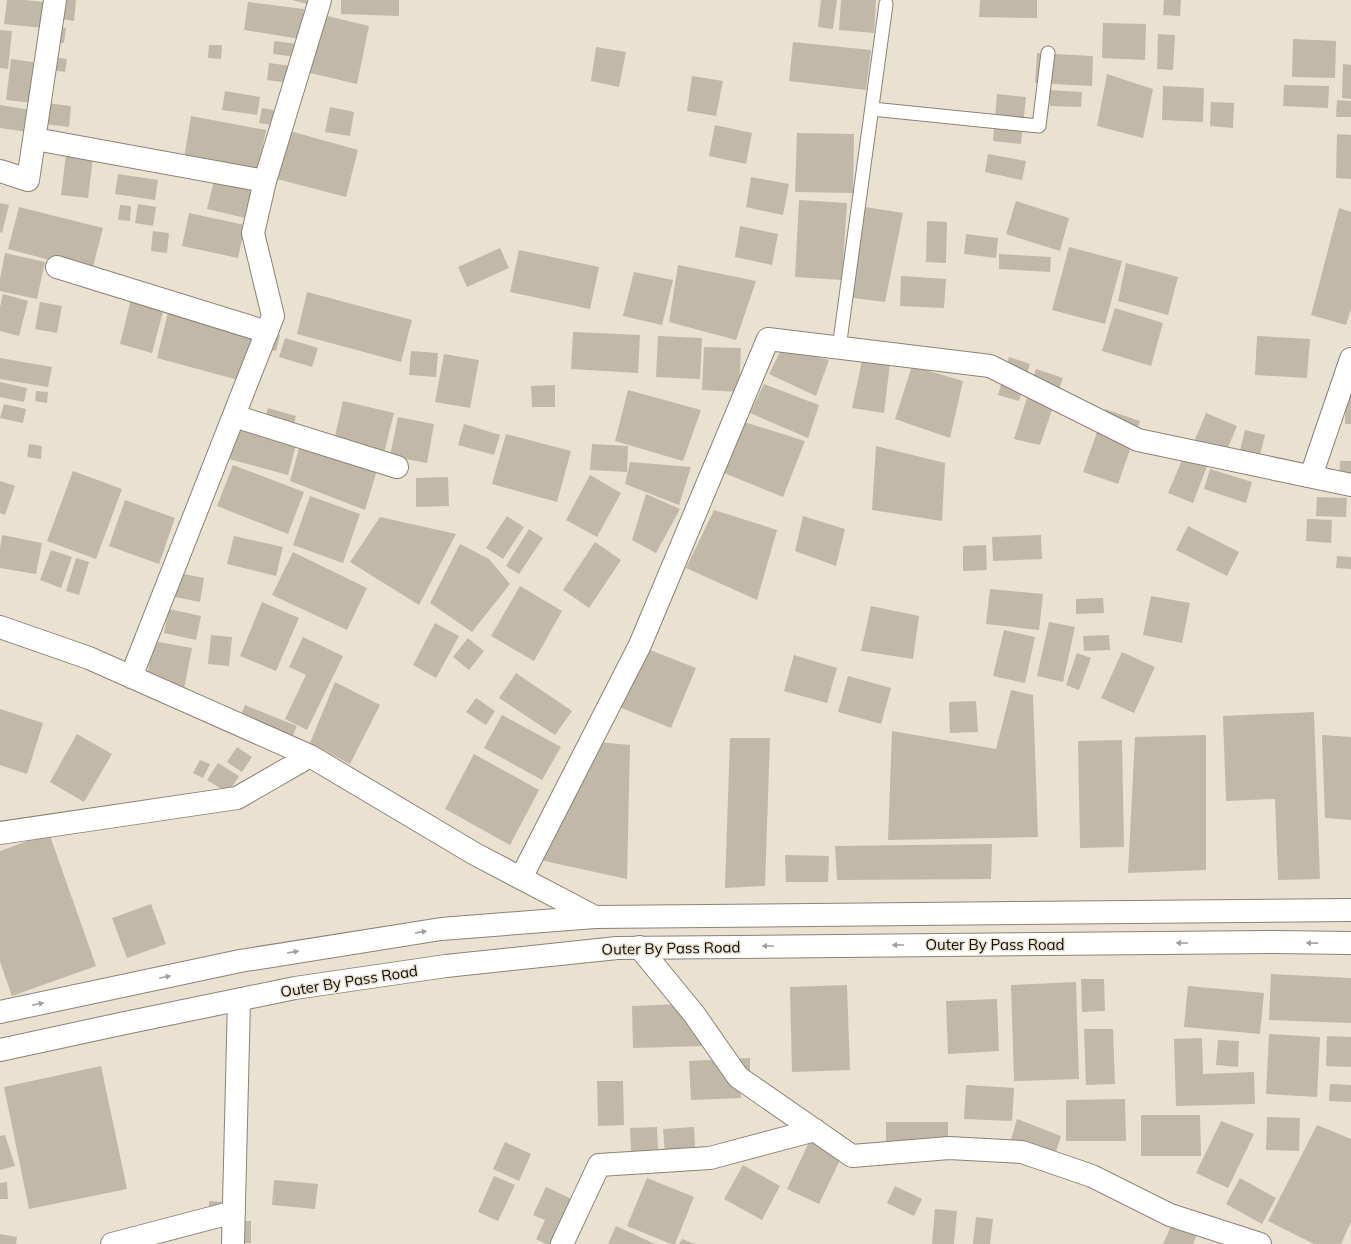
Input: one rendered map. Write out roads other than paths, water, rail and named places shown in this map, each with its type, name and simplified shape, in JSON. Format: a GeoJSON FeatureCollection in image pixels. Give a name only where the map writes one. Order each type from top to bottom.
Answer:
{"type":"FeatureCollection","features":[{"type":"Feature","properties":{"kind":"street"},"geometry":{"type":"LineString","coordinates":[[0,171],[28,180],[55,0]]}},
{"type":"Feature","properties":{"kind":"street"},"geometry":{"type":"LineString","coordinates":[[131,677],[273,316],[253,233],[265,181],[320,0]]}},
{"type":"Feature","properties":{"kind":"street"},"geometry":{"type":"LineString","coordinates":[[35,139],[265,181]]}},
{"type":"Feature","properties":{"kind":"street"},"geometry":{"type":"LineString","coordinates":[[57,267],[266,332]]}},
{"type":"Feature","properties":{"kind":"street"},"geometry":{"type":"LineString","coordinates":[[521,878],[640,645],[768,339],[990,366],[1138,440],[1351,485]]}},
{"type":"Feature","properties":{"kind":"street"},"geometry":{"type":"LineString","coordinates":[[1311,476],[1351,359]]}},
{"type":"Feature","properties":{"kind":"street"},"geometry":{"type":"LineString","coordinates":[[234,416],[397,467]]}},
{"type":"Feature","properties":{"kind":"street"},"geometry":{"type":"LineString","coordinates":[[0,628],[90,658],[310,756],[475,854],[595,917]]}},
{"type":"Feature","properties":{"kind":"street"},"geometry":{"type":"LineString","coordinates":[[0,832],[237,798],[310,756]]}},
{"type":"Feature","properties":{"kind":"street","name":"Outer By Pass Road"},"geometry":{"type":"LineString","coordinates":[[0,1012],[240,960],[441,929],[595,917],[1351,910]]}},
{"type":"Feature","properties":{"kind":"street","name":"Outer By Pass Road"},"geometry":{"type":"LineString","coordinates":[[0,1050],[295,988],[446,966],[617,948],[1273,942],[1351,943]]}},
{"type":"Feature","properties":{"kind":"street"},"geometry":{"type":"LineString","coordinates":[[639,947],[694,1014],[738,1077],[852,1156],[949,1148],[1022,1152],[1092,1176],[1170,1215],[1260,1244]]}},
{"type":"Feature","properties":{"kind":"street"},"geometry":{"type":"LineString","coordinates":[[233,1244],[239,1000]]}},
{"type":"Feature","properties":{"kind":"street"},"geometry":{"type":"LineString","coordinates":[[562,1244],[599,1165],[710,1158],[815,1130]]}},
{"type":"Feature","properties":{"kind":"street"},"geometry":{"type":"LineString","coordinates":[[112,1244],[234,1212]]}},
{"type":"Feature","properties":{"kind":"lane"},"geometry":{"type":"LineString","coordinates":[[839,348],[886,4]]}},
{"type":"Feature","properties":{"kind":"lane"},"geometry":{"type":"LineString","coordinates":[[872,109],[1039,126],[1048,53]]}}]}
